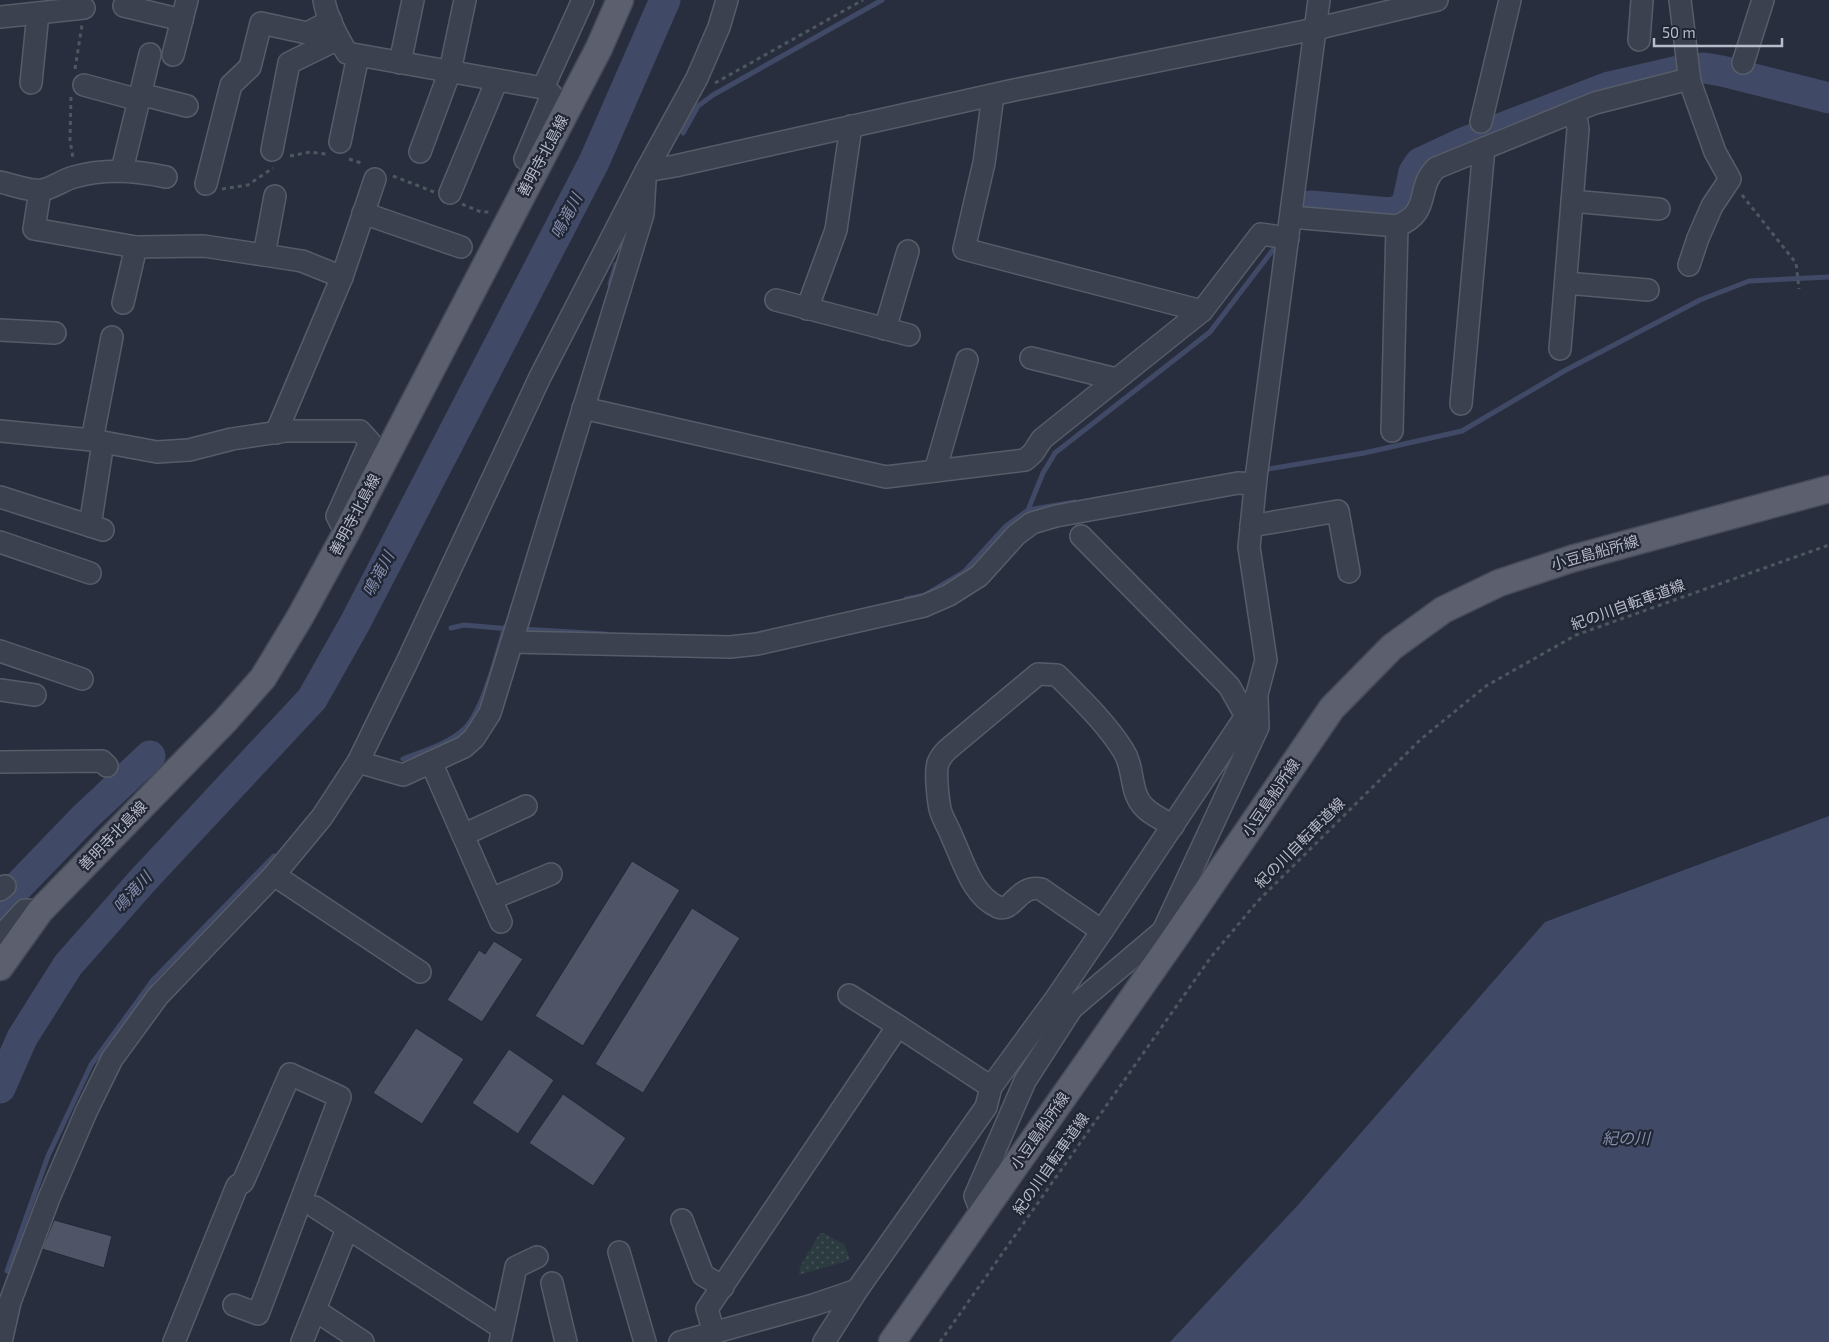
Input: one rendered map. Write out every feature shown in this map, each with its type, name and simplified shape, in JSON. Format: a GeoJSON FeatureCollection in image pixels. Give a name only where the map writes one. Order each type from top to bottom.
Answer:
{"type":"FeatureCollection","features":[{"type":"Feature","properties":{"kind":"main road","name":"善明寺北島線"},"geometry":{"type":"LineString","coordinates":[[0,967],[40,911],[218,728],[263,678],[300,617],[346,533],[599,48],[620,0]]}},
{"type":"Feature","properties":{"kind":"main road","name":"小豆島船所線"},"geometry":{"type":"LineString","coordinates":[[892,1342],[982,1214],[1169,935],[1332,708],[1392,647],[1443,610],[1499,583],[1571,559],[1829,489]]}},
{"type":"Feature","properties":{"kind":"street"},"geometry":{"type":"LineString","coordinates":[[324,0],[335,30],[348,53],[543,88],[552,95],[526,159],[538,166]]}},
{"type":"Feature","properties":{"kind":"street"},"geometry":{"type":"LineString","coordinates":[[400,62],[413,0]]}},
{"type":"Feature","properties":{"kind":"street"},"geometry":{"type":"LineString","coordinates":[[420,152],[450,71],[465,0]]}},
{"type":"Feature","properties":{"kind":"street"},"geometry":{"type":"LineString","coordinates":[[543,88],[583,0]]}},
{"type":"Feature","properties":{"kind":"street"},"geometry":{"type":"LineString","coordinates":[[0,1342],[10,1302],[49,1198],[86,1112],[112,1059],[158,996],[274,875],[322,817],[358,762],[540,377],[646,171],[697,78],[727,0]]}},
{"type":"Feature","properties":{"kind":"street"},"geometry":{"type":"LineString","coordinates":[[982,1214],[974,1196],[1025,1081],[1064,1002],[1102,931],[1246,716],[1257,694],[1266,660],[1249,547],[1319,0]]}},
{"type":"Feature","properties":{"kind":"street"},"geometry":{"type":"LineString","coordinates":[[646,171],[1437,0]]}},
{"type":"Feature","properties":{"kind":"street"},"geometry":{"type":"LineString","coordinates":[[1481,122],[1510,0]]}},
{"type":"Feature","properties":{"kind":"street"},"geometry":{"type":"LineString","coordinates":[[1639,40],[1642,0]]}},
{"type":"Feature","properties":{"kind":"street"},"geometry":{"type":"LineString","coordinates":[[1680,0],[1689,72],[1715,152],[1730,178],[1712,206],[1689,265]]}},
{"type":"Feature","properties":{"kind":"street"},"geometry":{"type":"LineString","coordinates":[[1743,63],[1763,0]]}},
{"type":"Feature","properties":{"kind":"street"},"geometry":{"type":"LineString","coordinates":[[124,6],[184,10],[172,55]]}},
{"type":"Feature","properties":{"kind":"street"},"geometry":{"type":"LineString","coordinates":[[0,17],[84,8]]}},
{"type":"Feature","properties":{"kind":"street"},"geometry":{"type":"LineString","coordinates":[[31,83],[38,13]]}},
{"type":"Feature","properties":{"kind":"street"},"geometry":{"type":"LineString","coordinates":[[206,184],[231,85],[250,67],[261,23],[307,33],[335,30]]}},
{"type":"Feature","properties":{"kind":"street"},"geometry":{"type":"LineString","coordinates":[[272,150],[289,63],[335,30]]}},
{"type":"Feature","properties":{"kind":"street"},"geometry":{"type":"LineString","coordinates":[[122,170],[150,54]]}},
{"type":"Feature","properties":{"kind":"street"},"geometry":{"type":"LineString","coordinates":[[340,142],[358,56]]}},
{"type":"Feature","properties":{"kind":"street"},"geometry":{"type":"LineString","coordinates":[[583,408],[886,477],[1025,460],[1033,453],[1042,439],[1202,311],[1261,234],[1290,227],[1397,226],[1408,222],[1415,216],[1421,206],[1428,179],[1436,168],[1596,103],[1681,81],[1689,72]]}},
{"type":"Feature","properties":{"kind":"street"},"geometry":{"type":"LineString","coordinates":[[450,193],[498,80]]}},
{"type":"Feature","properties":{"kind":"street"},"geometry":{"type":"LineString","coordinates":[[84,85],[187,106]]}},
{"type":"Feature","properties":{"kind":"street"},"geometry":{"type":"LineString","coordinates":[[993,95],[984,163],[964,249],[1202,311]]}},
{"type":"Feature","properties":{"kind":"street"},"geometry":{"type":"LineString","coordinates":[[1560,349],[1578,129],[1575,111]]}},
{"type":"Feature","properties":{"kind":"street"},"geometry":{"type":"LineString","coordinates":[[807,309],[836,230],[851,126]]}},
{"type":"Feature","properties":{"kind":"street"},"geometry":{"type":"LineString","coordinates":[[1461,404],[1484,148]]}},
{"type":"Feature","properties":{"kind":"street"},"geometry":{"type":"LineString","coordinates":[[0,182],[40,191],[76,176],[122,170],[139,171],[166,177]]}},
{"type":"Feature","properties":{"kind":"street"},"geometry":{"type":"LineString","coordinates":[[358,762],[403,775],[464,747],[474,738],[490,713],[642,214],[646,171]]}},
{"type":"Feature","properties":{"kind":"street"},"geometry":{"type":"LineString","coordinates":[[276,433],[342,277],[374,179]]}},
{"type":"Feature","properties":{"kind":"street"},"geometry":{"type":"LineString","coordinates":[[40,191],[34,229],[136,247],[204,246],[264,254],[302,261],[342,277]]}},
{"type":"Feature","properties":{"kind":"street"},"geometry":{"type":"LineString","coordinates":[[264,254],[275,196]]}},
{"type":"Feature","properties":{"kind":"street"},"geometry":{"type":"LineString","coordinates":[[1572,202],[1658,209]]}},
{"type":"Feature","properties":{"kind":"street"},"geometry":{"type":"LineString","coordinates":[[363,213],[461,248]]}},
{"type":"Feature","properties":{"kind":"street"},"geometry":{"type":"LineString","coordinates":[[1392,431],[1397,226]]}},
{"type":"Feature","properties":{"kind":"street"},"geometry":{"type":"LineString","coordinates":[[123,303],[136,247]]}},
{"type":"Feature","properties":{"kind":"street"},"geometry":{"type":"LineString","coordinates":[[885,328],[908,251]]}},
{"type":"Feature","properties":{"kind":"street"},"geometry":{"type":"LineString","coordinates":[[1566,283],[1648,290]]}},
{"type":"Feature","properties":{"kind":"street"},"geometry":{"type":"LineString","coordinates":[[776,300],[909,335]]}},
{"type":"Feature","properties":{"kind":"street"},"geometry":{"type":"LineString","coordinates":[[0,330],[54,333]]}},
{"type":"Feature","properties":{"kind":"street"},"geometry":{"type":"LineString","coordinates":[[0,497],[97,528],[97,448],[112,337]]}},
{"type":"Feature","properties":{"kind":"street"},"geometry":{"type":"LineString","coordinates":[[1031,358],[1116,379]]}},
{"type":"Feature","properties":{"kind":"street"},"geometry":{"type":"LineString","coordinates":[[935,471],[967,360]]}},
{"type":"Feature","properties":{"kind":"street"},"geometry":{"type":"LineString","coordinates":[[0,431],[97,448],[157,452],[189,450],[232,439],[286,431],[360,431],[370,442],[337,516],[346,533]]}},
{"type":"Feature","properties":{"kind":"street"},"geometry":{"type":"LineString","coordinates":[[514,634],[730,647],[757,644],[924,606],[949,595],[979,576],[1016,535],[1032,523],[1056,516],[1238,483],[1257,473]]}},
{"type":"Feature","properties":{"kind":"street"},"geometry":{"type":"LineString","coordinates":[[1251,526],[1338,512],[1349,572]]}},
{"type":"Feature","properties":{"kind":"street"},"geometry":{"type":"LineString","coordinates":[[1081,536],[1229,686],[1246,716]]}},
{"type":"Feature","properties":{"kind":"street"},"geometry":{"type":"LineString","coordinates":[[0,542],[90,573]]}},
{"type":"Feature","properties":{"kind":"street"},"geometry":{"type":"LineString","coordinates":[[0,651],[82,679]]}},
{"type":"Feature","properties":{"kind":"street"},"geometry":{"type":"LineString","coordinates":[[1229,686],[1244,680],[1266,660]]}},
{"type":"Feature","properties":{"kind":"street"},"geometry":{"type":"LineString","coordinates":[[1102,931],[1041,889],[1033,887],[1027,889],[1003,908],[997,907],[983,896],[971,880],[940,809],[938,763],[947,750],[1038,674],[1057,675],[1096,714],[1124,751],[1131,766],[1136,796],[1144,808],[1173,826]]}},
{"type":"Feature","properties":{"kind":"street"},"geometry":{"type":"LineString","coordinates":[[0,690],[34,695]]}},
{"type":"Feature","properties":{"kind":"street"},"geometry":{"type":"LineString","coordinates":[[824,1342],[857,1290],[986,1107],[991,1087],[1064,1002],[1169,935],[1258,727],[1257,694]]}},
{"type":"Feature","properties":{"kind":"street"},"geometry":{"type":"LineString","coordinates":[[0,762],[102,761],[107,766]]}},
{"type":"Feature","properties":{"kind":"street"},"geometry":{"type":"LineString","coordinates":[[431,762],[502,922]]}},
{"type":"Feature","properties":{"kind":"street"},"geometry":{"type":"LineString","coordinates":[[463,835],[526,806]]}},
{"type":"Feature","properties":{"kind":"street"},"geometry":{"type":"LineString","coordinates":[[491,899],[551,874]]}},
{"type":"Feature","properties":{"kind":"street"},"geometry":{"type":"LineString","coordinates":[[274,875],[420,972]]}},
{"type":"Feature","properties":{"kind":"street"},"geometry":{"type":"LineString","coordinates":[[0,938],[25,910],[40,911]]}},
{"type":"Feature","properties":{"kind":"street"},"geometry":{"type":"LineString","coordinates":[[848,995],[991,1087]]}},
{"type":"Feature","properties":{"kind":"street"},"geometry":{"type":"LineString","coordinates":[[711,1338],[708,1309],[898,1026]]}},
{"type":"Feature","properties":{"kind":"street"},"geometry":{"type":"LineString","coordinates":[[174,1342],[237,1186],[243,1182],[290,1074],[340,1097],[258,1314],[234,1306]]}},
{"type":"Feature","properties":{"kind":"street"},"geometry":{"type":"LineString","coordinates":[[315,1206],[501,1335],[516,1268],[537,1257]]}},
{"type":"Feature","properties":{"kind":"street"},"geometry":{"type":"LineString","coordinates":[[682,1220],[704,1275],[723,1287]]}},
{"type":"Feature","properties":{"kind":"street"},"geometry":{"type":"LineString","coordinates":[[302,1342],[348,1229]]}},
{"type":"Feature","properties":{"kind":"street"},"geometry":{"type":"LineString","coordinates":[[619,1252],[645,1342]]}},
{"type":"Feature","properties":{"kind":"street"},"geometry":{"type":"LineString","coordinates":[[552,1283],[566,1342]]}},
{"type":"Feature","properties":{"kind":"street"},"geometry":{"type":"LineString","coordinates":[[680,1342],[711,1338],[857,1290]]}},
{"type":"Feature","properties":{"kind":"street"},"geometry":{"type":"LineString","coordinates":[[842,1342],[857,1290]]}},
{"type":"Feature","properties":{"kind":"street"},"geometry":{"type":"LineString","coordinates":[[315,1310],[363,1342]]}},
{"type":"Feature","properties":{"kind":"path"},"geometry":{"type":"LineString","coordinates":[[687,95],[699,92],[863,0]]}},
{"type":"Feature","properties":{"kind":"path"},"geometry":{"type":"LineString","coordinates":[[1730,178],[1796,263],[1799,289]]}},
{"type":"Feature","properties":{"kind":"path","name":"紀の川自転車道線"},"geometry":{"type":"LineString","coordinates":[[940,1342],[1211,957],[1257,902],[1421,739],[1486,686],[1576,635],[1829,545]]}},
{"type":"Feature","properties":{"kind":"shaded area"},"geometry":{"type":"Polygon","coordinates":[[[820,1233],[824,1233],[845,1245],[850,1260],[799,1275],[800,1267],[820,1233]]]}},
{"type":"Feature","properties":{"kind":"water","name":"紀の川"},"geometry":{"type":"Polygon","coordinates":[[[1829,816],[1829,1342],[1170,1342],[1298,1205],[1545,922],[1829,816]]]}},
{"type":"Feature","properties":{"kind":"building"},"geometry":{"type":"Polygon","coordinates":[[[632,861],[680,890],[583,1046],[535,1016],[632,861]]]}},
{"type":"Feature","properties":{"kind":"building"},"geometry":{"type":"Polygon","coordinates":[[[692,908],[740,938],[643,1093],[595,1064],[692,908]]]}},
{"type":"Feature","properties":{"kind":"building"},"geometry":{"type":"Polygon","coordinates":[[[494,941],[523,959],[482,1022],[447,1000],[479,950],[485,954],[494,941]]]}},
{"type":"Feature","properties":{"kind":"building"},"geometry":{"type":"Polygon","coordinates":[[[416,1028],[464,1059],[422,1124],[373,1093],[416,1028]]]}},
{"type":"Feature","properties":{"kind":"building"},"geometry":{"type":"Polygon","coordinates":[[[509,1049],[554,1080],[518,1134],[472,1103],[509,1049]]]}},
{"type":"Feature","properties":{"kind":"building"},"geometry":{"type":"Polygon","coordinates":[[[563,1094],[626,1138],[593,1186],[529,1143],[563,1094]]]}},
{"type":"Feature","properties":{"kind":"building"},"geometry":{"type":"Polygon","coordinates":[[[54,1220],[112,1236],[104,1268],[42,1249],[54,1220]]]}},
{"type":"Feature","properties":{"kind":"waterway","name":"鳴滝川"},"geometry":{"type":"LineString","coordinates":[[0,1088],[22,1038],[68,965],[143,880],[312,699],[355,623],[594,162],[665,0]]}},
{"type":"Feature","properties":{"kind":"waterway"},"geometry":{"type":"LineString","coordinates":[[683,133],[698,106],[713,95],[882,0]]}},
{"type":"Feature","properties":{"kind":"waterway"},"geometry":{"type":"LineString","coordinates":[[1305,207],[1390,213],[1400,210],[1407,204],[1414,172],[1420,163],[1463,143],[1609,87],[1678,71],[1704,68],[1722,71],[1829,98]]}},
{"type":"Feature","properties":{"kind":"waterway"},"geometry":{"type":"LineString","coordinates":[[1028,510],[1043,473],[1055,453],[1210,332],[1276,246]]}},
{"type":"Feature","properties":{"kind":"waterway"},"geometry":{"type":"LineString","coordinates":[[610,284],[616,264]]}},
{"type":"Feature","properties":{"kind":"waterway"},"geometry":{"type":"LineString","coordinates":[[1263,470],[1364,453],[1462,431],[1566,370],[1700,300],[1749,281],[1829,277]]}},
{"type":"Feature","properties":{"kind":"waterway"},"geometry":{"type":"LineString","coordinates":[[906,599],[925,595],[964,572],[1006,526],[1028,510],[1075,502]]}},
{"type":"Feature","properties":{"kind":"waterway"},"geometry":{"type":"LineString","coordinates":[[451,628],[464,625],[510,629]]}},
{"type":"Feature","properties":{"kind":"waterway"},"geometry":{"type":"LineString","coordinates":[[403,759],[436,746],[459,734],[472,720],[489,680],[505,627]]}},
{"type":"Feature","properties":{"kind":"waterway"},"geometry":{"type":"LineString","coordinates":[[521,629],[605,634]]}},
{"type":"Feature","properties":{"kind":"waterway"},"geometry":{"type":"LineString","coordinates":[[0,905],[84,818],[150,756]]}},
{"type":"Feature","properties":{"kind":"waterway"},"geometry":{"type":"LineString","coordinates":[[7,1271],[48,1156],[91,1065],[153,980],[274,856]]}}]}
